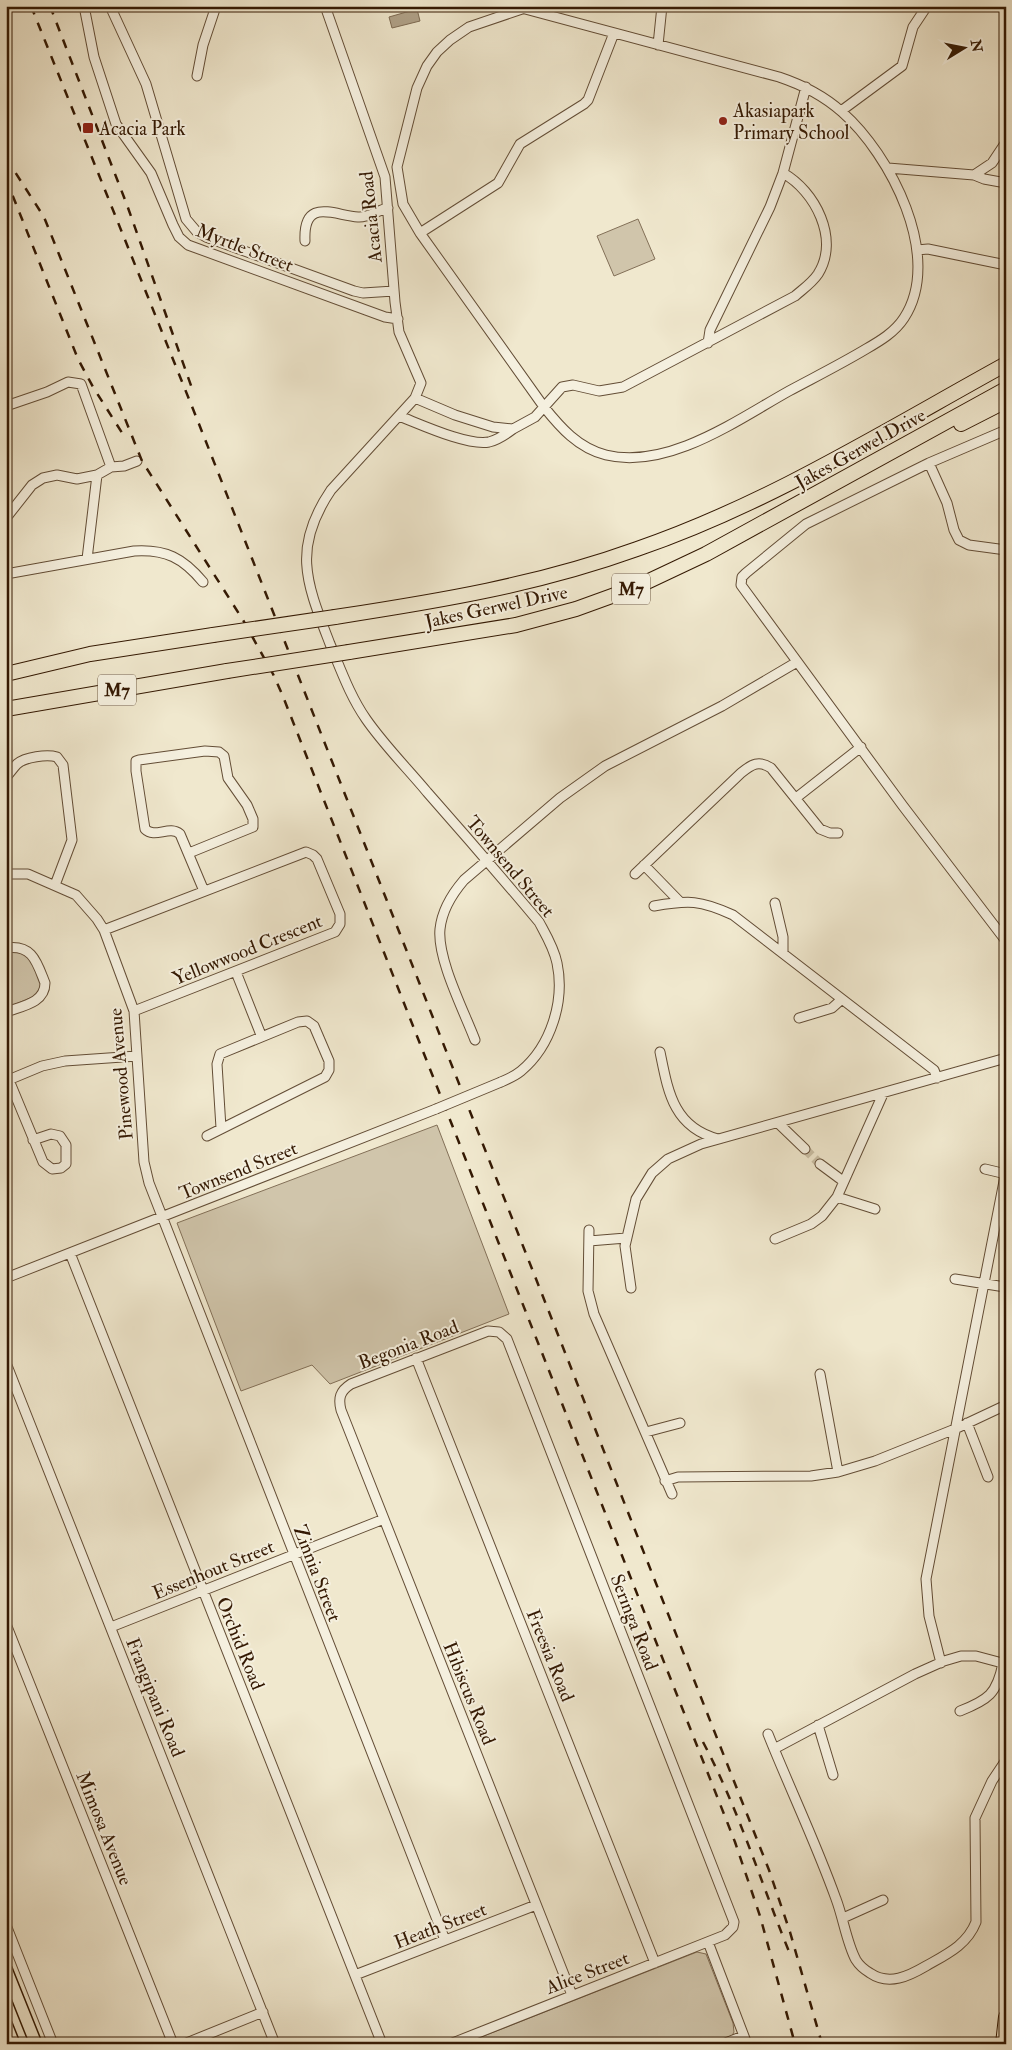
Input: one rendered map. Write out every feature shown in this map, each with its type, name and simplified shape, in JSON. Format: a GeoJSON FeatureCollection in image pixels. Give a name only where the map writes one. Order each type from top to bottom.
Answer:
{"type":"FeatureCollection","features":[{"type":"Feature","properties":{"kind":"highway"},"geometry":{"type":"LineString","coordinates":[[937,402],[951,389],[1006,354]]}},
{"type":"Feature","properties":{"kind":"highway","name":"Jakes Gerwel Drive"},"geometry":{"type":"LineString","coordinates":[[6,674],[90,654],[447,600],[572,571],[649,545],[708,522],[761,498],[1006,364]]}},
{"type":"Feature","properties":{"kind":"highway","name":"Jakes Gerwel Drive"},"geometry":{"type":"LineString","coordinates":[[6,709],[227,671],[498,629],[550,617],[601,601],[651,581],[691,562],[1006,389]]}},
{"type":"Feature","properties":{"kind":"highway"},"geometry":{"type":"LineString","coordinates":[[836,483],[861,474],[1006,401]]}},
{"type":"Feature","properties":{"kind":"highway"},"geometry":{"type":"LineString","coordinates":[[1003,2044],[1006,2017]]}},
{"type":"Feature","properties":{"kind":"main road"},"geometry":{"type":"LineString","coordinates":[[6,1969],[36,2044]]}},
{"type":"Feature","properties":{"kind":"main road"},"geometry":{"type":"LineString","coordinates":[[6,2024],[14,2044]]}},
{"type":"Feature","properties":{"kind":"street","name":"Myrtle Street"},"geometry":{"type":"LineString","coordinates":[[84,6],[96,65],[116,124],[151,173],[179,237],[188,245],[385,317],[398,319]]}},
{"type":"Feature","properties":{"kind":"street"},"geometry":{"type":"LineString","coordinates":[[110,6],[146,84],[186,219],[191,226],[206,237],[354,292],[394,291]]}},
{"type":"Feature","properties":{"kind":"street"},"geometry":{"type":"LineString","coordinates":[[197,76],[216,6]]}},
{"type":"Feature","properties":{"kind":"street","name":"Acacia Road"},"geometry":{"type":"LineString","coordinates":[[325,6],[385,178],[399,332],[421,379],[420,389],[415,398]]}},
{"type":"Feature","properties":{"kind":"street"},"geometry":{"type":"LineString","coordinates":[[658,45],[662,6]]}},
{"type":"Feature","properties":{"kind":"street"},"geometry":{"type":"LineString","coordinates":[[841,111],[902,66],[913,27],[927,6]]}},
{"type":"Feature","properties":{"kind":"street"},"geometry":{"type":"LineString","coordinates":[[524,8],[614,33],[779,77],[806,87],[841,111],[862,133],[888,168],[909,217],[917,250],[918,275],[913,300],[904,319],[889,334],[856,356],[701,440],[640,456],[623,457],[605,455],[588,448],[571,437],[559,426],[544,407],[420,233],[403,204],[397,167],[417,88],[427,66],[437,52],[469,27],[524,8]]}},
{"type":"Feature","properties":{"kind":"street"},"geometry":{"type":"LineString","coordinates":[[420,233],[498,183],[520,144],[588,100],[614,33]]}},
{"type":"Feature","properties":{"kind":"street"},"geometry":{"type":"LineString","coordinates":[[708,343],[710,330],[770,207],[783,173],[806,87]]}},
{"type":"Feature","properties":{"kind":"street"},"geometry":{"type":"LineString","coordinates":[[974,175],[1002,154],[1006,142]]}},
{"type":"Feature","properties":{"kind":"street"},"geometry":{"type":"LineString","coordinates":[[888,168],[974,175],[1006,183]]}},
{"type":"Feature","properties":{"kind":"street"},"geometry":{"type":"LineString","coordinates":[[399,416],[472,442],[489,442],[502,437],[535,418],[562,387],[573,385],[599,391],[622,387],[795,296],[818,274],[824,260],[826,242],[824,225],[818,211],[803,187],[783,173]]}},
{"type":"Feature","properties":{"kind":"street"},"geometry":{"type":"LineString","coordinates":[[305,241],[307,222],[316,213],[331,211],[358,217],[388,208]]}},
{"type":"Feature","properties":{"kind":"street"},"geometry":{"type":"LineString","coordinates":[[917,250],[928,249],[1006,265]]}},
{"type":"Feature","properties":{"kind":"street"},"geometry":{"type":"LineString","coordinates":[[6,406],[47,392],[68,382],[81,384],[111,466]]}},
{"type":"Feature","properties":{"kind":"street"},"geometry":{"type":"LineString","coordinates":[[415,398],[455,415],[493,427],[513,429]]}},
{"type":"Feature","properties":{"kind":"street","name":"Townsend Street"},"geometry":{"type":"LineString","coordinates":[[6,1278],[501,1082],[520,1072],[540,1050],[554,1020],[559,996],[559,975],[553,949],[539,922],[366,719],[343,676],[311,594],[307,577],[307,548],[310,530],[322,503],[330,490],[415,398]]}},
{"type":"Feature","properties":{"kind":"street"},"geometry":{"type":"LineString","coordinates":[[1006,430],[929,463],[806,524],[742,577],[741,586],[903,806],[1006,941]]}},
{"type":"Feature","properties":{"kind":"street"},"geometry":{"type":"LineString","coordinates":[[6,518],[32,485],[43,478],[57,475],[77,479],[97,475],[111,466],[124,466],[138,461]]}},
{"type":"Feature","properties":{"kind":"street"},"geometry":{"type":"LineString","coordinates":[[929,463],[947,503],[954,530],[959,540],[969,545],[1006,550]]}},
{"type":"Feature","properties":{"kind":"street"},"geometry":{"type":"LineString","coordinates":[[87,559],[97,475]]}},
{"type":"Feature","properties":{"kind":"street"},"geometry":{"type":"LineString","coordinates":[[6,574],[134,551],[152,551],[176,558],[185,563],[202,582]]}},
{"type":"Feature","properties":{"kind":"street"},"geometry":{"type":"LineString","coordinates":[[475,1040],[447,967],[440,930],[443,914],[452,894],[464,880],[560,798],[605,766],[722,706],[798,662]]}},
{"type":"Feature","properties":{"kind":"street"},"geometry":{"type":"LineString","coordinates":[[796,798],[861,747]]}},
{"type":"Feature","properties":{"kind":"street"},"geometry":{"type":"LineString","coordinates":[[189,853],[253,827],[253,819],[247,805],[228,778],[224,756],[219,752],[205,751],[136,761],[145,829],[152,834],[168,830],[178,832],[189,853],[204,891]]}},
{"type":"Feature","properties":{"kind":"street"},"geometry":{"type":"LineString","coordinates":[[6,777],[16,764],[24,759],[52,756],[57,757],[63,765],[72,840],[55,885]]}},
{"type":"Feature","properties":{"kind":"street"},"geometry":{"type":"LineString","coordinates":[[635,874],[741,773],[754,764],[760,763],[772,768],[820,829],[830,833],[838,832]]}},
{"type":"Feature","properties":{"kind":"street","name":"Yellowwood Crescent"},"geometry":{"type":"LineString","coordinates":[[104,930],[301,854],[309,853],[317,859],[340,914],[340,924],[335,932],[134,1011]]}},
{"type":"Feature","properties":{"kind":"street"},"geometry":{"type":"LineString","coordinates":[[644,865],[680,902]]}},
{"type":"Feature","properties":{"kind":"street","name":"Pinewood Avenue"},"geometry":{"type":"LineString","coordinates":[[6,874],[23,873],[55,885],[82,899],[104,930],[134,1011],[145,1172],[162,1217]]}},
{"type":"Feature","properties":{"kind":"street"},"geometry":{"type":"LineString","coordinates":[[654,906],[672,902],[692,901],[706,904],[733,916],[783,952],[934,1070],[937,1078]]}},
{"type":"Feature","properties":{"kind":"street"},"geometry":{"type":"LineString","coordinates":[[775,903],[783,937],[783,952]]}},
{"type":"Feature","properties":{"kind":"street"},"geometry":{"type":"LineString","coordinates":[[6,948],[21,948],[32,954],[45,988],[43,995],[39,999],[6,1012]]}},
{"type":"Feature","properties":{"kind":"street"},"geometry":{"type":"LineString","coordinates":[[236,972],[261,1036]]}},
{"type":"Feature","properties":{"kind":"street"},"geometry":{"type":"LineString","coordinates":[[799,1018],[832,1008],[842,999]]}},
{"type":"Feature","properties":{"kind":"street"},"geometry":{"type":"LineString","coordinates":[[207,1136],[322,1080],[328,1074],[329,1061],[311,1022],[298,1022],[224,1051],[219,1056],[217,1064],[221,1128]]}},
{"type":"Feature","properties":{"kind":"street"},"geometry":{"type":"LineString","coordinates":[[660,1052],[676,1110],[705,1135],[721,1139]]}},
{"type":"Feature","properties":{"kind":"street"},"geometry":{"type":"LineString","coordinates":[[33,1140],[54,1133],[60,1136],[66,1145],[66,1164],[56,1170],[48,1168],[43,1162],[33,1140],[7,1078],[42,1066],[65,1061],[137,1056]]}},
{"type":"Feature","properties":{"kind":"street"},"geometry":{"type":"LineString","coordinates":[[631,1288],[625,1246],[636,1199],[652,1173],[668,1159],[685,1150],[721,1139],[1006,1058]]}},
{"type":"Feature","properties":{"kind":"street"},"geometry":{"type":"LineString","coordinates":[[775,1239],[811,1224],[822,1216],[837,1198],[843,1181],[870,1128],[883,1094]]}},
{"type":"Feature","properties":{"kind":"street"},"geometry":{"type":"LineString","coordinates":[[778,1123],[804,1149]]}},
{"type":"Feature","properties":{"kind":"street"},"geometry":{"type":"LineString","coordinates":[[820,1164],[843,1181]]}},
{"type":"Feature","properties":{"kind":"street"},"geometry":{"type":"LineString","coordinates":[[941,1663],[929,1616],[926,1579],[982,1283],[1006,1173],[984,1169]]}},
{"type":"Feature","properties":{"kind":"street"},"geometry":{"type":"LineString","coordinates":[[837,1198],[875,1210]]}},
{"type":"Feature","properties":{"kind":"street","name":"Zinnia Street"},"geometry":{"type":"LineString","coordinates":[[162,1217],[445,1940]]}},
{"type":"Feature","properties":{"kind":"street"},"geometry":{"type":"LineString","coordinates":[[590,1230],[588,1290],[594,1314],[672,1494]]}},
{"type":"Feature","properties":{"kind":"street"},"geometry":{"type":"LineString","coordinates":[[589,1240],[626,1238]]}},
{"type":"Feature","properties":{"kind":"street","name":"Orchid Road"},"geometry":{"type":"LineString","coordinates":[[70,1253],[382,2044]]}},
{"type":"Feature","properties":{"kind":"street"},"geometry":{"type":"LineString","coordinates":[[955,1279],[1006,1287]]}},
{"type":"Feature","properties":{"kind":"street","name":"Begonia Road"},"geometry":{"type":"LineString","coordinates":[[339,1402],[342,1392],[351,1384],[479,1334],[493,1331],[499,1332]]}},
{"type":"Feature","properties":{"kind":"street","name":"Seringa Road"},"geometry":{"type":"LineString","coordinates":[[499,1332],[507,1338],[734,1917],[733,1927]]}},
{"type":"Feature","properties":{"kind":"street","name":"Freesia Road"},"geometry":{"type":"LineString","coordinates":[[416,1358],[655,1963]]}},
{"type":"Feature","properties":{"kind":"street","name":"Frangipani Road"},"geometry":{"type":"LineString","coordinates":[[6,1363],[10,1382],[111,1627],[275,2044]]}},
{"type":"Feature","properties":{"kind":"street"},"geometry":{"type":"LineString","coordinates":[[820,1374],[838,1472]]}},
{"type":"Feature","properties":{"kind":"street","name":"Hibiscus Road"},"geometry":{"type":"LineString","coordinates":[[339,1402],[572,1996]]}},
{"type":"Feature","properties":{"kind":"street"},"geometry":{"type":"LineString","coordinates":[[665,1481],[678,1477],[811,1476],[838,1472],[875,1461],[955,1429],[1006,1405]]}},
{"type":"Feature","properties":{"kind":"street"},"geometry":{"type":"LineString","coordinates":[[646,1432],[680,1423]]}},
{"type":"Feature","properties":{"kind":"street"},"geometry":{"type":"LineString","coordinates":[[967,1423],[988,1478]]}},
{"type":"Feature","properties":{"kind":"street","name":"Essenhout Street"},"geometry":{"type":"LineString","coordinates":[[111,1627],[384,1519]]}},
{"type":"Feature","properties":{"kind":"street","name":"Mimosa Avenue"},"geometry":{"type":"LineString","coordinates":[[6,1624],[173,2044]]}},
{"type":"Feature","properties":{"kind":"street"},"geometry":{"type":"LineString","coordinates":[[774,1749],[915,1674],[941,1663],[961,1656],[976,1656],[1004,1664],[996,1688],[987,1697],[960,1711]]}},
{"type":"Feature","properties":{"kind":"street"},"geometry":{"type":"LineString","coordinates":[[818,1725],[833,1776]]}},
{"type":"Feature","properties":{"kind":"street"},"geometry":{"type":"LineString","coordinates":[[768,1734],[843,1918],[856,1960],[872,1974],[884,1978],[902,1978],[914,1973],[966,1940],[976,1922],[976,1818],[992,1782],[1006,1760]]}},
{"type":"Feature","properties":{"kind":"street"},"geometry":{"type":"LineString","coordinates":[[843,1918],[884,1900]]}},
{"type":"Feature","properties":{"kind":"street","name":"Heath Street"},"geometry":{"type":"LineString","coordinates":[[356,1975],[536,1904]]}},
{"type":"Feature","properties":{"kind":"street"},"geometry":{"type":"LineString","coordinates":[[6,1925],[53,2044]]}},
{"type":"Feature","properties":{"kind":"street","name":"Alice Street"},"geometry":{"type":"LineString","coordinates":[[450,2044],[461,2042],[725,1935],[733,1927]]}},
{"type":"Feature","properties":{"kind":"street"},"geometry":{"type":"LineString","coordinates":[[708,1942],[745,2040],[724,2044]]}},
{"type":"Feature","properties":{"kind":"street"},"geometry":{"type":"LineString","coordinates":[[184,2044],[263,2012]]}},
{"type":"Feature","properties":{"kind":"shaded area"},"geometry":{"type":"Polygon","coordinates":[[[417,9],[420,21],[392,28],[389,17],[417,9]]]}},
{"type":"Feature","properties":{"kind":"shaded area"},"geometry":{"type":"Polygon","coordinates":[[[638,219],[655,259],[614,276],[597,236],[638,219]]]}},
{"type":"Feature","properties":{"kind":"shaded area"},"geometry":{"type":"Polygon","coordinates":[[[6,951],[23,952],[32,962],[42,986],[37,995],[6,1008],[6,951]]]}},
{"type":"Feature","properties":{"kind":"shaded area"},"geometry":{"type":"Polygon","coordinates":[[[437,1125],[509,1314],[330,1384],[312,1365],[241,1391],[177,1223],[437,1125]]]}},
{"type":"Feature","properties":{"kind":"shaded area"},"geometry":{"type":"Polygon","coordinates":[[[697,1952],[706,1954],[733,2023],[734,2032],[732,2036],[710,2044],[472,2044],[481,2037],[697,1952]]]}},
{"type":"Feature","properties":{"kind":"tunnel"},"geometry":{"type":"LineString","coordinates":[[805,1149],[820,1164]]}},
{"type":"Feature","properties":{"kind":"railway"},"geometry":{"type":"LineString","coordinates":[[31,6],[197,419],[769,1870],[790,1932],[822,2044]]}},
{"type":"Feature","properties":{"kind":"railway"},"geometry":{"type":"LineString","coordinates":[[50,6],[127,205],[194,394]]}},
{"type":"Feature","properties":{"kind":"railway"},"geometry":{"type":"LineString","coordinates":[[6,158],[44,217],[142,461],[243,620],[282,694],[735,1842],[760,1916],[795,2044]]}},
{"type":"Feature","properties":{"kind":"railway"},"geometry":{"type":"LineString","coordinates":[[6,179],[78,359],[93,387],[126,439]]}},
{"type":"Feature","properties":{"kind":"railway"},"geometry":{"type":"LineString","coordinates":[[703,1742],[739,1820],[790,1954]]}},
{"type":"Feature","properties":{"kind":"place","name":"Akasiapark Primary School"},"geometry":{"type":"Point","coordinates":[723,121]}},
{"type":"Feature","properties":{"kind":"place","name":"Acacia Park"},"geometry":{"type":"Point","coordinates":[88,128]}}]}
